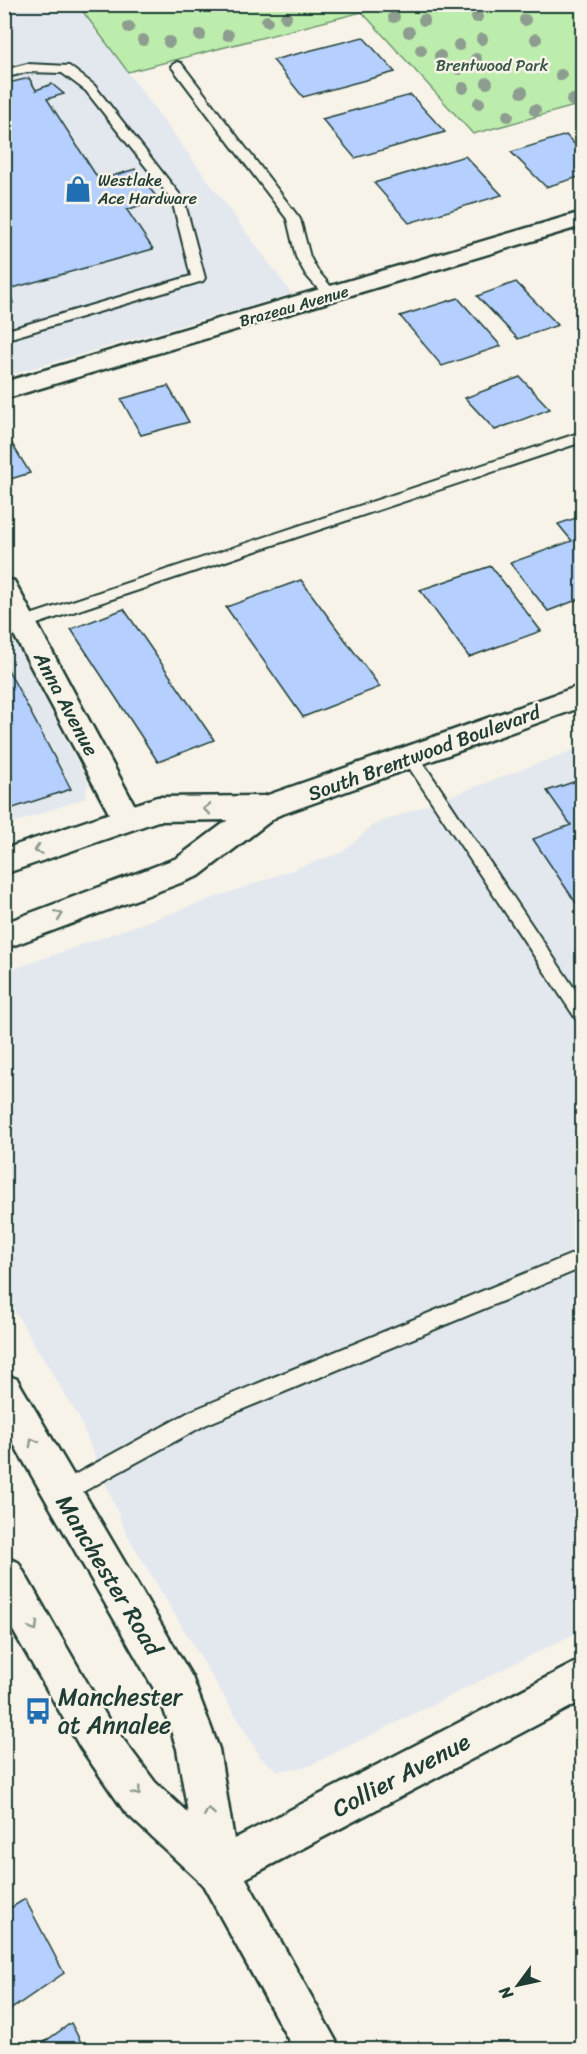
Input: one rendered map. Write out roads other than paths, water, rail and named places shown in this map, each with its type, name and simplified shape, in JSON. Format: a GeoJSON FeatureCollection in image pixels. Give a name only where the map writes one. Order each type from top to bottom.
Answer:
{"type":"FeatureCollection","features":[{"type":"Feature","properties":{"kind":"main road","name":"Brazeau Avenue"},"geometry":{"type":"LineString","coordinates":[[4,391],[582,219]]}},
{"type":"Feature","properties":{"kind":"main road","name":"Anna Avenue"},"geometry":{"type":"LineString","coordinates":[[4,588],[128,819]]}},
{"type":"Feature","properties":{"kind":"main road","name":"South Brentwood Boulevard"},"geometry":{"type":"LineString","coordinates":[[4,862],[157,809],[266,808],[412,759],[582,696]]}},
{"type":"Feature","properties":{"kind":"main road","name":"South Brentwood Boulevard"},"geometry":{"type":"LineString","coordinates":[[4,936],[188,867],[266,808]]}},
{"type":"Feature","properties":{"kind":"main road","name":"Manchester Road"},"geometry":{"type":"LineString","coordinates":[[4,1391],[61,1493],[178,1691],[198,1749],[218,1870]]}},
{"type":"Feature","properties":{"kind":"main road","name":"Manchester Road"},"geometry":{"type":"LineString","coordinates":[[4,1576],[94,1733],[140,1797],[218,1870],[319,2049]]}},
{"type":"Feature","properties":{"kind":"main road","name":"Collier Avenue"},"geometry":{"type":"LineString","coordinates":[[218,1870],[582,1679]]}},
{"type":"Feature","properties":{"kind":"lane"},"geometry":{"type":"LineString","coordinates":[[177,66],[293,219],[300,237],[303,257],[311,272],[332,295]]}},
{"type":"Feature","properties":{"kind":"lane"},"geometry":{"type":"LineString","coordinates":[[4,74],[27,68],[65,69],[90,88],[178,200],[198,278],[4,336]]}},
{"type":"Feature","properties":{"kind":"lane"},"geometry":{"type":"LineString","coordinates":[[24,623],[582,438]]}},
{"type":"Feature","properties":{"kind":"lane"},"geometry":{"type":"LineString","coordinates":[[412,759],[582,1014]]}},
{"type":"Feature","properties":{"kind":"lane"},"geometry":{"type":"LineString","coordinates":[[61,1493],[198,1418],[582,1259]]}},
{"type":"Feature","properties":{"kind":"place","name":"Westlake Ace Hardware"},"geometry":{"type":"Point","coordinates":[78,189]}},
{"type":"Feature","properties":{"kind":"place","name":"Manchester at Annalee"},"geometry":{"type":"Point","coordinates":[38,1711]}},
{"type":"Feature","properties":{"kind":"park label","name":"Brentwood Park"},"geometry":{"type":"Point","coordinates":[492,65]}}]}
